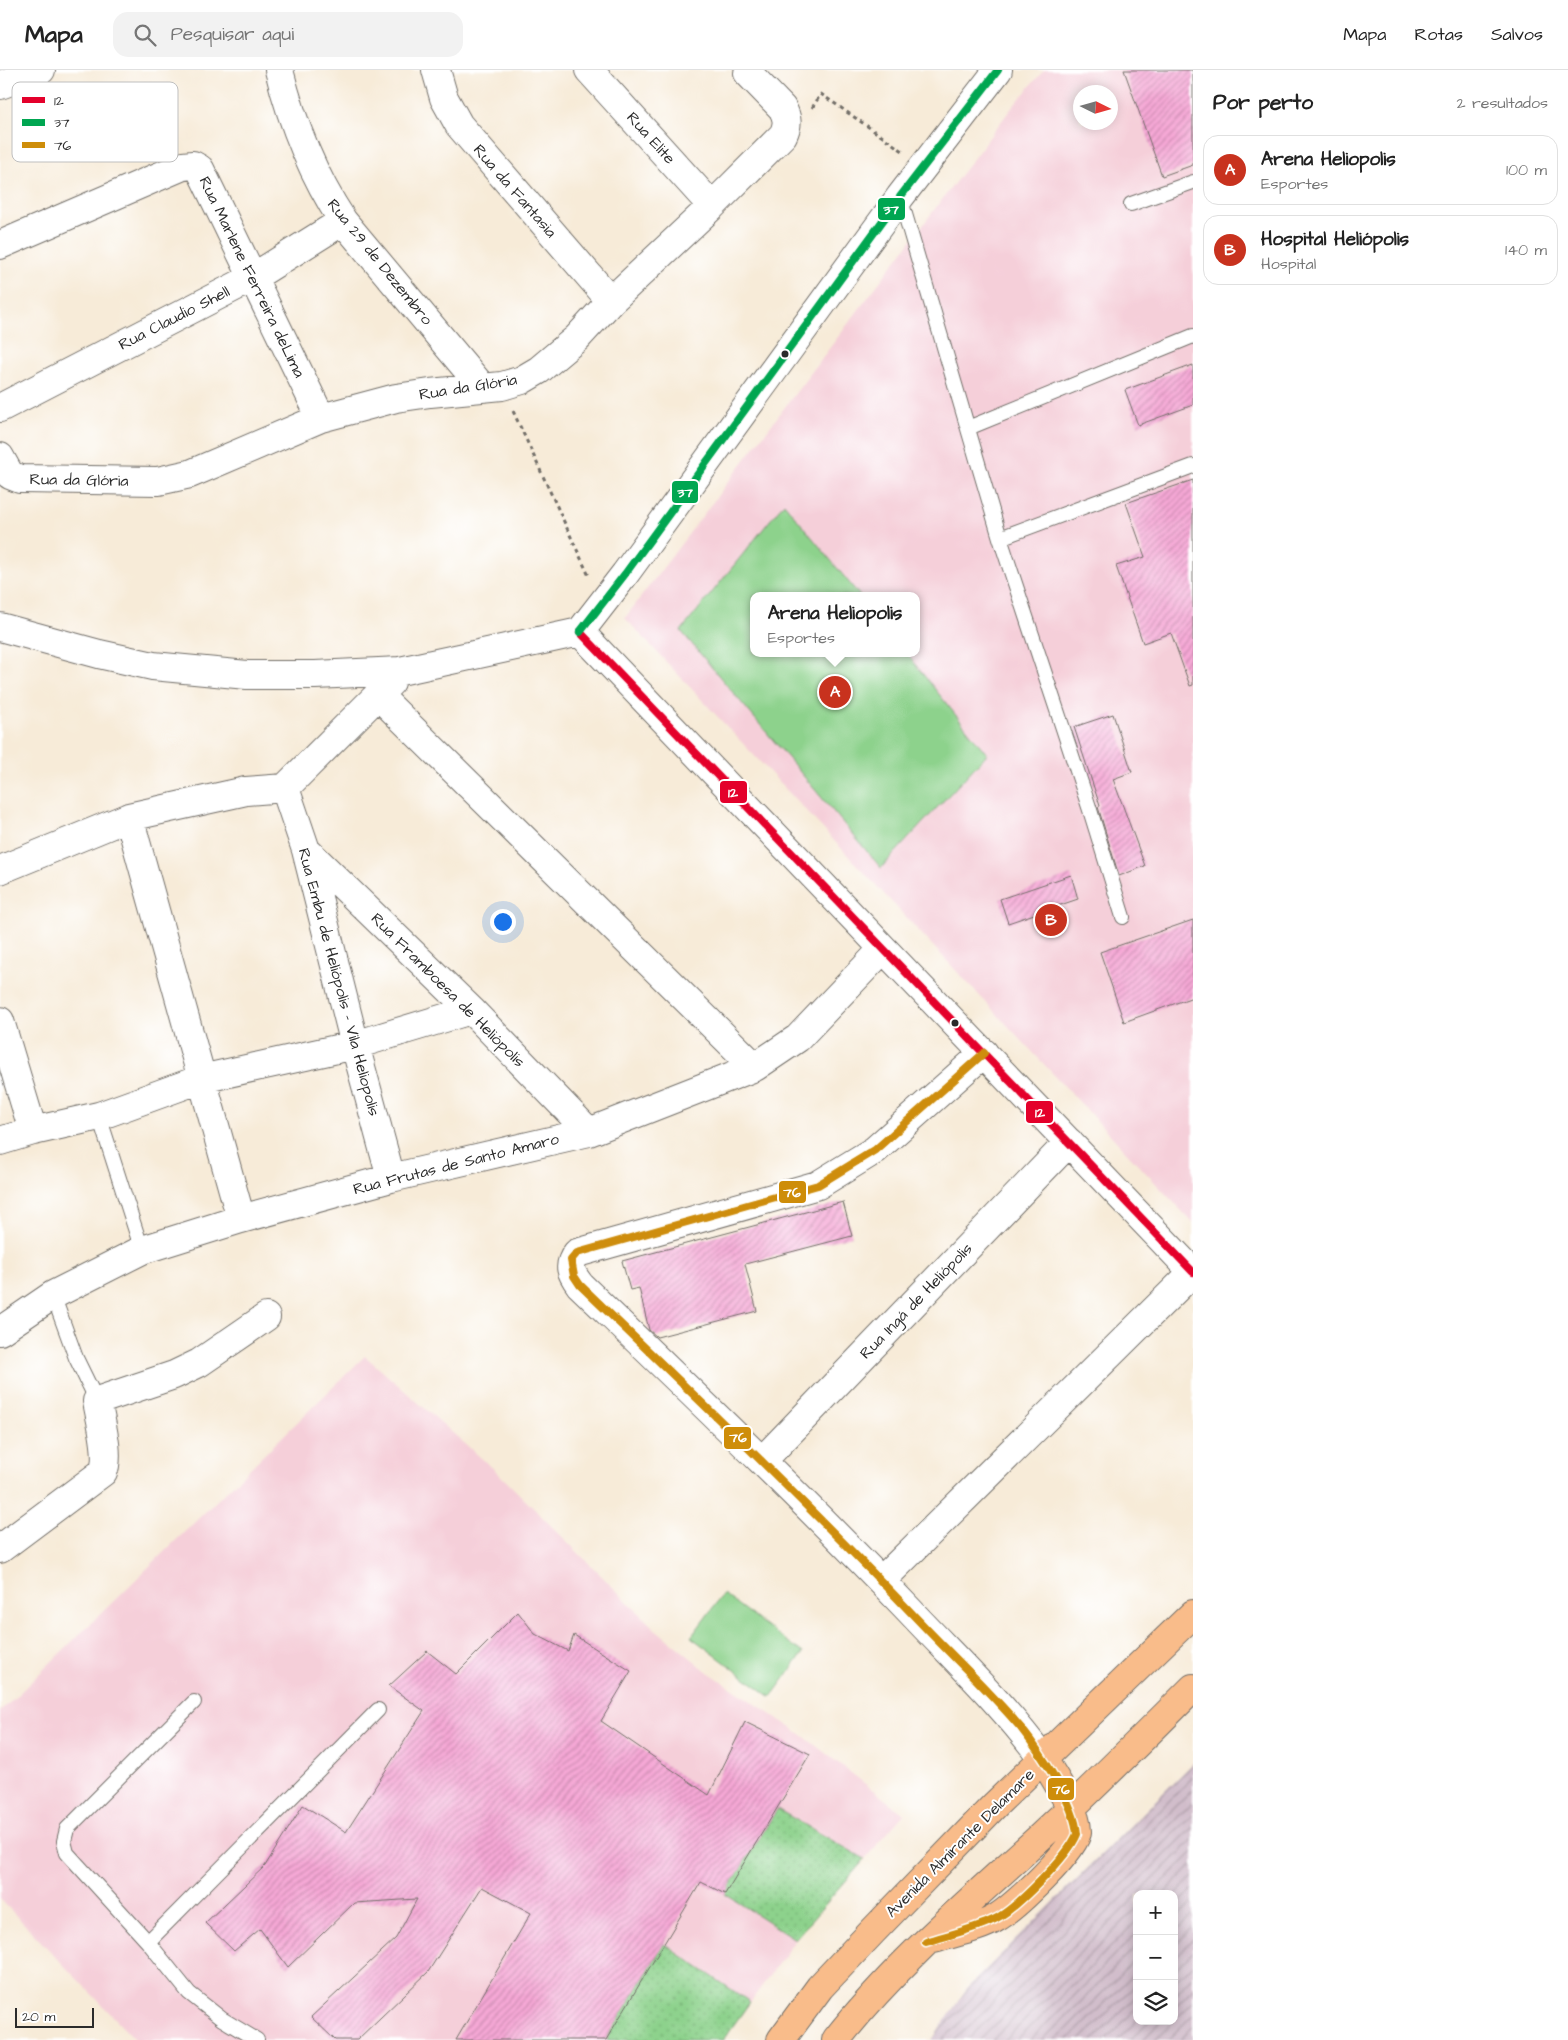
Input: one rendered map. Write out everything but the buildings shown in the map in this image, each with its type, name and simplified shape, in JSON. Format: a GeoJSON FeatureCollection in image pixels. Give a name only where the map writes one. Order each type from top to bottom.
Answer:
{"type":"FeatureCollection","features":[{"type":"Feature","properties":{"kind":"main road","name":"Avenida Almirante Delamare"},"geometry":{"type":"LineString","coordinates":[[781,2040],[820,1987],[874,1930],[996,1804],[1193,1614]]}},
{"type":"Feature","properties":{"kind":"main road"},"geometry":{"type":"LineString","coordinates":[[1071,1809],[1193,1688]]}},
{"type":"Feature","properties":{"kind":"main road"},"geometry":{"type":"LineString","coordinates":[[836,2040],[856,2015],[926,1942],[995,1919],[1031,1889],[1063,1856],[1075,1839],[1077,1827],[1071,1809],[1043,1759]]}},
{"type":"Feature","properties":{"kind":"street"},"geometry":{"type":"LineString","coordinates":[[0,85],[41,70]]}},
{"type":"Feature","properties":{"kind":"street","name":"Rua 29 de Dezembro"},"geometry":{"type":"LineString","coordinates":[[279,70],[298,133],[326,195],[343,221],[492,386]]}},
{"type":"Feature","properties":{"kind":"street","name":"Rua da Fantasia"},"geometry":{"type":"LineString","coordinates":[[436,70],[444,98],[459,125],[611,301]]}},
{"type":"Feature","properties":{"kind":"street","name":"Rua Elite"},"geometry":{"type":"LineString","coordinates":[[589,70],[712,206]]}},
{"type":"Feature","properties":{"kind":"street"},"geometry":{"type":"LineString","coordinates":[[0,627],[99,654],[153,666],[247,675],[400,671],[580,632],[900,197],[998,70]]}},
{"type":"Feature","properties":{"kind":"street"},"geometry":{"type":"LineString","coordinates":[[747,71],[786,114]]}},
{"type":"Feature","properties":{"kind":"street","name":"Rua da Glória"},"geometry":{"type":"LineString","coordinates":[[0,456],[10,475],[20,479],[158,481],[190,474],[321,418],[396,398],[492,386],[522,380],[539,370],[577,338],[611,301],[712,206],[783,135],[788,122],[786,114]]}},
{"type":"Feature","properties":{"kind":"street","name":"Rua Marlene Ferreira deLima"},"geometry":{"type":"LineString","coordinates":[[0,245],[183,166],[193,165],[200,169],[321,418]]}},
{"type":"Feature","properties":{"kind":"street","name":"Rua Claudio Shell"},"geometry":{"type":"LineString","coordinates":[[0,408],[252,278],[343,221]]}},
{"type":"Feature","properties":{"kind":"street"},"geometry":{"type":"LineString","coordinates":[[0,870],[130,816],[246,791],[285,788],[379,696],[400,671]]}},
{"type":"Feature","properties":{"kind":"street"},"geometry":{"type":"LineString","coordinates":[[379,696],[755,1068],[798,1038],[883,950],[1193,1272],[881,1581]]}},
{"type":"Feature","properties":{"kind":"street","name":"Rua Embu de Heliópolis - Vila Heliopolis"},"geometry":{"type":"LineString","coordinates":[[285,788],[306,850],[391,1178]]}},
{"type":"Feature","properties":{"kind":"street"},"geometry":{"type":"LineString","coordinates":[[130,816],[241,1219]]}},
{"type":"Feature","properties":{"kind":"street","name":"Rua Framboesa de Heliópolis"},"geometry":{"type":"LineString","coordinates":[[306,850],[471,1010],[589,1132]]}},
{"type":"Feature","properties":{"kind":"street"},"geometry":{"type":"LineString","coordinates":[[0,1141],[33,1131],[99,1116],[201,1079],[355,1045],[471,1010]]}},
{"type":"Feature","properties":{"kind":"street"},"geometry":{"type":"LineString","coordinates":[[0,1021],[33,1131]]}},
{"type":"Feature","properties":{"kind":"street"},"geometry":{"type":"LineString","coordinates":[[984,1054],[876,1150],[818,1185],[577,1253],[571,1260],[574,1276],[580,1285],[762,1460],[881,1581],[1021,1729],[1043,1759]]}},
{"type":"Feature","properties":{"kind":"street","name":"Rua Frutas de Santo Amaro"},"geometry":{"type":"LineString","coordinates":[[0,1331],[53,1295],[142,1250],[241,1219],[391,1178],[589,1132]]}},
{"type":"Feature","properties":{"kind":"street","name":"Rua Ingá de Heliópolis"},"geometry":{"type":"LineString","coordinates":[[762,1460],[1069,1142]]}},
{"type":"Feature","properties":{"kind":"street"},"geometry":{"type":"LineString","coordinates":[[0,1549],[104,1472],[105,1447],[97,1401],[174,1375],[199,1363],[266,1317]]}},
{"type":"Feature","properties":{"kind":"lane"},"geometry":{"type":"LineString","coordinates":[[1131,204],[1193,182]]}},
{"type":"Feature","properties":{"kind":"lane"},"geometry":{"type":"LineString","coordinates":[[900,197],[1000,538],[1090,810],[1123,917]]}},
{"type":"Feature","properties":{"kind":"lane"},"geometry":{"type":"LineString","coordinates":[[968,428],[1193,336]]}},
{"type":"Feature","properties":{"kind":"lane"},"geometry":{"type":"LineString","coordinates":[[1000,538],[1193,466]]}},
{"type":"Feature","properties":{"kind":"lane"},"geometry":{"type":"LineString","coordinates":[[580,632],[883,950]]}},
{"type":"Feature","properties":{"kind":"lane"},"geometry":{"type":"LineString","coordinates":[[589,1132],[755,1068]]}},
{"type":"Feature","properties":{"kind":"lane"},"geometry":{"type":"LineString","coordinates":[[99,1116],[142,1250]]}},
{"type":"Feature","properties":{"kind":"lane"},"geometry":{"type":"LineString","coordinates":[[53,1295],[76,1358],[97,1401]]}},
{"type":"Feature","properties":{"kind":"lane"},"geometry":{"type":"LineString","coordinates":[[194,1702],[67,1829],[64,1841],[67,1853],[148,1942],[190,1993],[245,2036],[256,2040]]}},
{"type":"Feature","properties":{"kind":"lane"},"geometry":{"type":"LineString","coordinates":[[148,1942],[378,1710]]}},
{"type":"Feature","properties":{"kind":"path"},"geometry":{"type":"LineString","coordinates":[[786,114],[808,115],[822,94],[925,165]]}},
{"type":"Feature","properties":{"kind":"path"},"geometry":{"type":"LineString","coordinates":[[492,386],[602,604]]}},
{"type":"Feature","properties":{"kind":"shaded area"},"geometry":{"type":"Polygon","coordinates":[[[1044,70],[1193,70],[1193,1223],[625,618],[1010,110],[1044,70]]]}},
{"type":"Feature","properties":{"kind":"shaded area"},"geometry":{"type":"Polygon","coordinates":[[[365,1356],[496,1471],[654,1628],[708,1672],[802,1735],[904,1814],[801,1932],[723,2040],[136,2040],[0,1899],[0,1712],[365,1356]]]}},
{"type":"Feature","properties":{"kind":"shaded area"},"geometry":{"type":"Polygon","coordinates":[[[1193,1763],[1193,2040],[932,2040],[967,1988],[1193,1763]]]}},
{"type":"Feature","properties":{"kind":"green space"},"geometry":{"type":"Polygon","coordinates":[[[784,503],[857,592],[750,592],[750,657],[909,657],[987,754],[881,868],[681,631],[784,503]]]}},
{"type":"Feature","properties":{"kind":"green space"},"geometry":{"type":"Polygon","coordinates":[[[723,1594],[803,1653],[771,1697],[691,1637],[723,1594]]]}},
{"type":"Feature","properties":{"kind":"green space"},"geometry":{"type":"Polygon","coordinates":[[[777,1809],[865,1859],[795,1939],[725,1894],[777,1809]]]}},
{"type":"Feature","properties":{"kind":"green space"},"geometry":{"type":"Polygon","coordinates":[[[664,1944],[750,2002],[723,2040],[606,2040],[664,1944]]]}},
{"type":"Feature","properties":{"kind":"transit line","name":"37"},"geometry":{"type":"LineString","coordinates":[[580,632],[625,574],[900,197],[998,70]]}},
{"type":"Feature","properties":{"kind":"transit line","name":"12"},"geometry":{"type":"LineString","coordinates":[[580,632],[1193,1272]]}},
{"type":"Feature","properties":{"kind":"transit line","name":"76"},"geometry":{"type":"LineString","coordinates":[[926,1942],[970,1929],[995,1919],[1016,1904],[1041,1881],[1064,1855],[1077,1834],[1075,1822],[1063,1794],[1047,1764],[1029,1738],[997,1701],[794,1494],[580,1285],[574,1276],[571,1260],[577,1253],[818,1185],[875,1150],[984,1053]]}},
{"type":"Feature","properties":{"kind":"place","name":"Arena Heliopolis"},"geometry":{"type":"Point","coordinates":[835,692]}},
{"type":"Feature","properties":{"kind":"place","name":"Hospital Heliópolis"},"geometry":{"type":"Point","coordinates":[1051,920]}}]}
